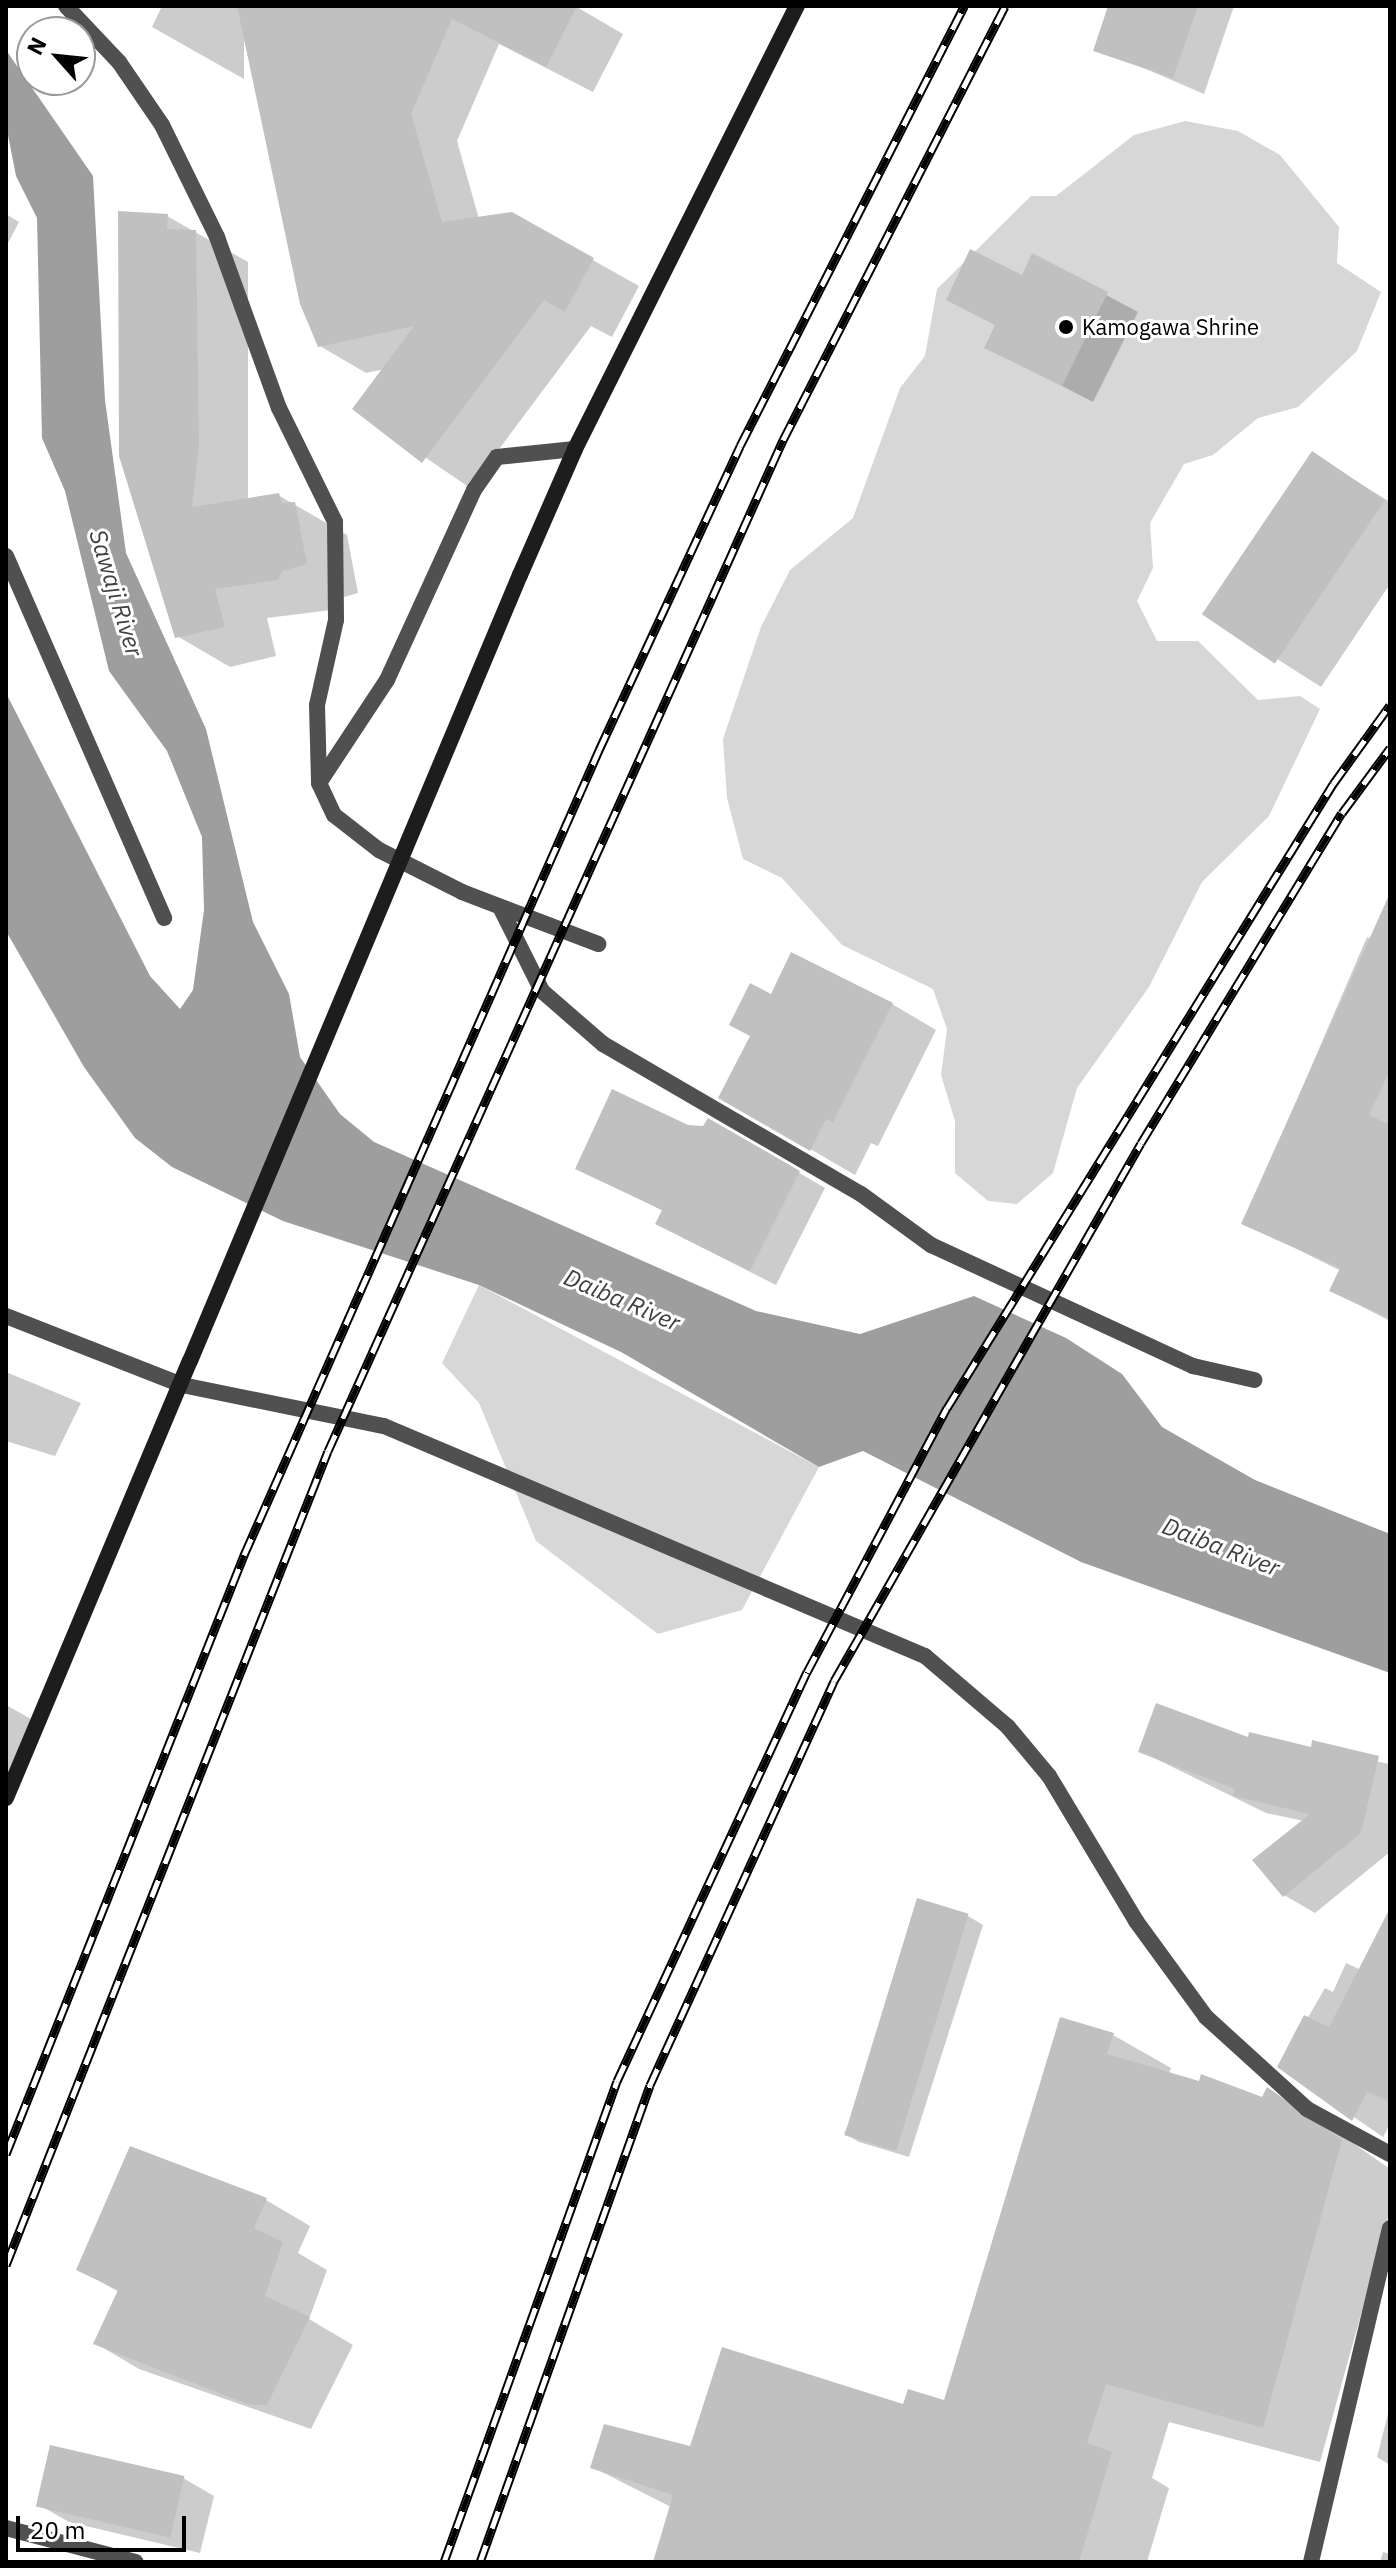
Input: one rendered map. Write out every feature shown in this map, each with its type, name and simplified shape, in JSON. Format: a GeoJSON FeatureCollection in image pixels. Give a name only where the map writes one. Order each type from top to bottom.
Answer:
{"type":"FeatureCollection","features":[{"type":"Feature","properties":{"kind":"street"},"geometry":{"type":"LineString","coordinates":[[66,6],[119,62],[162,125],[217,237],[279,408],[335,522],[340,567],[317,705],[319,783],[334,815],[379,850],[500,907],[598,944]]}},
{"type":"Feature","properties":{"kind":"street"},"geometry":{"type":"LineString","coordinates":[[6,1798],[575,449],[797,6]]}},
{"type":"Feature","properties":{"kind":"street"},"geometry":{"type":"LineString","coordinates":[[319,783],[387,680],[474,490],[497,457],[575,449]]}},
{"type":"Feature","properties":{"kind":"street"},"geometry":{"type":"LineString","coordinates":[[6,556],[164,918]]}},
{"type":"Feature","properties":{"kind":"street"},"geometry":{"type":"LineString","coordinates":[[500,907],[542,991],[603,1044],[861,1194],[931,1245],[1193,1366],[1254,1380]]}},
{"type":"Feature","properties":{"kind":"street"},"geometry":{"type":"LineString","coordinates":[[6,1316],[182,1385],[384,1426],[925,1656],[1008,1727],[1049,1776],[1136,1921],[1206,2017],[1307,2109],[1390,2154]]}},
{"type":"Feature","properties":{"kind":"street"},"geometry":{"type":"LineString","coordinates":[[1311,2562],[1390,2228]]}},
{"type":"Feature","properties":{"kind":"street"},"geometry":{"type":"LineString","coordinates":[[6,2528],[136,2562]]}},
{"type":"Feature","properties":{"kind":"shaded area"},"geometry":{"type":"Polygon","coordinates":[[[1185,121],[1238,131],[1280,155],[1339,227],[1337,263],[1381,292],[1357,351],[1298,407],[1258,418],[1213,455],[1184,464],[1150,523],[1153,568],[1137,601],[1157,641],[1198,641],[1258,700],[1300,696],[1320,709],[1269,816],[1202,882],[1149,987],[1077,1088],[1053,1173],[1017,1204],[988,1201],[955,1173],[955,1121],[941,1075],[947,1029],[933,989],[842,945],[782,878],[743,859],[727,798],[723,739],[761,627],[790,570],[853,518],[900,388],[925,356],[937,289],[1031,196],[1056,196],[1134,135],[1185,121]]]}},
{"type":"Feature","properties":{"kind":"shaded area"},"geometry":{"type":"Polygon","coordinates":[[[479,1285],[819,1467],[742,1610],[658,1634],[536,1541],[479,1403],[442,1363],[479,1285]]]}},
{"type":"Feature","properties":{"kind":"water"},"geometry":{"type":"Polygon","coordinates":[[[6,50],[16,64],[16,96],[38,96],[93,176],[105,400],[126,553],[206,729],[253,922],[289,994],[300,1057],[340,1114],[374,1142],[756,1311],[860,1334],[974,1296],[1066,1338],[1122,1374],[1162,1427],[1255,1480],[1390,1534],[1390,1673],[1081,1562],[863,1451],[819,1467],[621,1352],[479,1285],[283,1221],[172,1167],[135,1138],[84,1067],[6,931],[6,693],[150,976],[180,1009],[193,990],[204,910],[202,837],[167,751],[109,671],[65,491],[42,438],[37,218],[16,176],[6,125],[6,50]]]}},
{"type":"Feature","properties":{"kind":"building"},"geometry":{"type":"Polygon","coordinates":[[[237,6],[577,6],[546,67],[452,19],[411,114],[442,222],[512,212],[594,258],[565,312],[544,300],[422,463],[352,409],[414,326],[318,347],[300,304],[237,6]]]}},
{"type":"Feature","properties":{"kind":"building"},"geometry":{"type":"Polygon","coordinates":[[[1108,6],[1198,6],[1173,78],[1093,51],[1108,6]]]}},
{"type":"Feature","properties":{"kind":"building"},"geometry":{"type":"Polygon","coordinates":[[[118,211],[168,214],[167,229],[196,230],[199,447],[192,507],[279,493],[282,503],[295,502],[307,564],[282,571],[278,580],[215,589],[225,627],[175,638],[119,456],[118,211]]]}},
{"type":"Feature","properties":{"kind":"building"},"geometry":{"type":"Polygon","coordinates":[[[970,249],[1022,275],[1032,253],[1108,292],[1062,386],[984,348],[995,325],[946,300],[970,249]]]}},
{"type":"Feature","properties":{"kind":"building"},"geometry":{"type":"Polygon","coordinates":[[[1312,451],[1385,500],[1275,664],[1202,614],[1312,451]]]}},
{"type":"Feature","properties":{"kind":"building"},"geometry":{"type":"Polygon","coordinates":[[[1390,893],[1390,1070],[1369,1115],[1390,1125],[1390,1319],[1329,1291],[1340,1268],[1241,1224],[1390,893]]]}},
{"type":"Feature","properties":{"kind":"building"},"geometry":{"type":"Polygon","coordinates":[[[791,952],[893,1003],[833,1122],[826,1119],[810,1151],[718,1098],[750,1036],[729,1025],[750,983],[771,994],[791,952]]]}},
{"type":"Feature","properties":{"kind":"building"},"geometry":{"type":"Polygon","coordinates":[[[612,1089],[688,1125],[703,1126],[708,1118],[800,1171],[750,1271],[655,1224],[662,1210],[575,1169],[612,1089]]]}},
{"type":"Feature","properties":{"kind":"building"},"geometry":{"type":"Polygon","coordinates":[[[1156,1703],[1248,1737],[1249,1732],[1311,1747],[1312,1740],[1379,1756],[1361,1833],[1283,1897],[1252,1860],[1310,1814],[1233,1796],[1235,1789],[1138,1752],[1156,1703]]]}},
{"type":"Feature","properties":{"kind":"building"},"geometry":{"type":"Polygon","coordinates":[[[917,1898],[969,1914],[896,2151],[844,2135],[917,1898]]]}},
{"type":"Feature","properties":{"kind":"building"},"geometry":{"type":"Polygon","coordinates":[[[1390,1908],[1390,2102],[1367,2092],[1352,2121],[1277,2067],[1304,2015],[1329,2027],[1390,1908]]]}},
{"type":"Feature","properties":{"kind":"building"},"geometry":{"type":"Polygon","coordinates":[[[1060,2017],[1114,2033],[1107,2054],[1199,2081],[1201,2074],[1262,2097],[1267,2087],[1342,2140],[1263,2428],[1106,2384],[1087,2443],[1112,2452],[1079,2562],[653,2562],[673,2495],[590,2468],[604,2424],[690,2446],[722,2347],[903,2404],[908,2389],[944,2400],[1060,2017]]]}},
{"type":"Feature","properties":{"kind":"building"},"geometry":{"type":"Polygon","coordinates":[[[130,2146],[267,2198],[254,2228],[283,2242],[265,2296],[310,2317],[267,2405],[250,2405],[93,2344],[118,2290],[76,2270],[130,2146]]]}},
{"type":"Feature","properties":{"kind":"building"},"geometry":{"type":"Polygon","coordinates":[[[50,2445],[184,2476],[170,2537],[36,2506],[50,2445]]]}},
{"type":"Feature","properties":{"kind":"railway"},"geometry":{"type":"LineString","coordinates":[[6,2154],[244,1555],[599,750],[740,446],[964,6]]}},
{"type":"Feature","properties":{"kind":"railway"},"geometry":{"type":"LineString","coordinates":[[6,2265],[328,1451],[783,440],[1005,6]]}},
{"type":"Feature","properties":{"kind":"railway"},"geometry":{"type":"LineString","coordinates":[[444,2562],[617,2081],[807,1672],[947,1408],[1333,784],[1390,705]]}},
{"type":"Feature","properties":{"kind":"railway"},"geometry":{"type":"LineString","coordinates":[[480,2562],[650,2085],[834,1681],[1141,1143],[1342,813],[1390,748]]}},
{"type":"Feature","properties":{"kind":"place","name":"Kamogawa Shrine"},"geometry":{"type":"Point","coordinates":[1066,327]}},
{"type":"Feature","properties":{"kind":"water label","name":"Sawaji River"},"geometry":{"type":"Point","coordinates":[116,593]}},
{"type":"Feature","properties":{"kind":"water label","name":"Daiba River"},"geometry":{"type":"Point","coordinates":[622,1300]}},
{"type":"Feature","properties":{"kind":"water label","name":"Daiba River"},"geometry":{"type":"Point","coordinates":[1221,1547]}}]}
